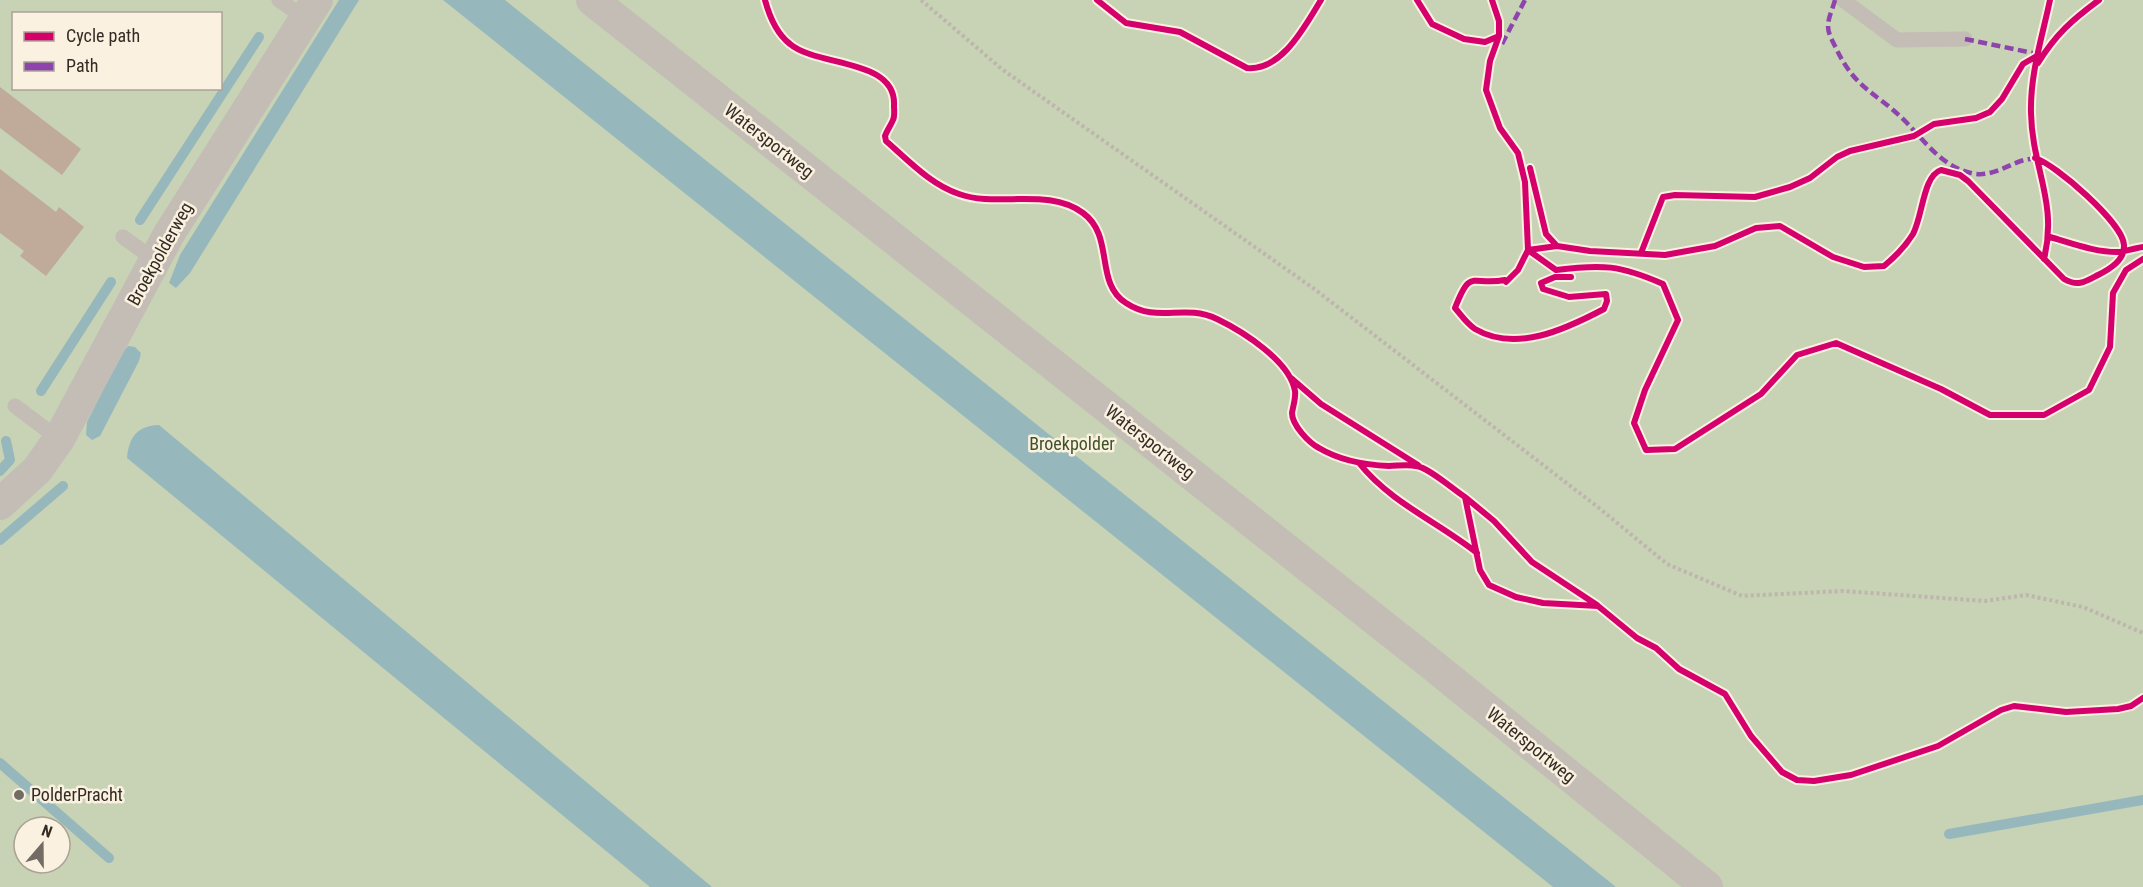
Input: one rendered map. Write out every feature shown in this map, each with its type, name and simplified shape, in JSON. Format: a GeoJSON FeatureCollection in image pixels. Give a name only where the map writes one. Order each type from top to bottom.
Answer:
{"type":"FeatureCollection","features":[{"type":"Feature","properties":{"kind":"street","name":"Watersportweg"},"geometry":{"type":"LineString","coordinates":[[592,0],[1406,645],[1707,887]]}},
{"type":"Feature","properties":{"kind":"street","name":"Broekpolderweg"},"geometry":{"type":"LineString","coordinates":[[0,504],[38,470],[59,439],[155,260],[311,9]]}},
{"type":"Feature","properties":{"kind":"lane"},"geometry":{"type":"LineString","coordinates":[[279,0],[311,9]]}},
{"type":"Feature","properties":{"kind":"lane"},"geometry":{"type":"LineString","coordinates":[[1843,0],[1897,40],[1965,39]]}},
{"type":"Feature","properties":{"kind":"lane"},"geometry":{"type":"LineString","coordinates":[[123,237],[155,260]]}},
{"type":"Feature","properties":{"kind":"lane"},"geometry":{"type":"LineString","coordinates":[[15,406],[59,439]]}},
{"type":"Feature","properties":{"kind":"path"},"geometry":{"type":"LineString","coordinates":[[921,0],[1003,70],[1313,288],[1590,501],[1667,564],[1742,596],[1843,591],[1985,601],[2026,595],[2083,607],[2143,633]]}},
{"type":"Feature","properties":{"kind":"green space","name":"Broekpolder"},"geometry":{"type":"Polygon","coordinates":[[[0,0],[2143,0],[2143,887],[0,887],[0,0]]]}},
{"type":"Feature","properties":{"kind":"water"},"geometry":{"type":"Polygon","coordinates":[[[339,0],[359,0],[190,273],[176,288],[169,283],[180,255],[339,0]]]}},
{"type":"Feature","properties":{"kind":"water"},"geometry":{"type":"Polygon","coordinates":[[[443,0],[505,0],[1616,887],[1553,887],[443,0]]]}},
{"type":"Feature","properties":{"kind":"water"},"geometry":{"type":"Polygon","coordinates":[[[128,346],[135,347],[141,353],[139,361],[100,436],[92,440],[86,435],[87,422],[121,354],[128,346]]]}},
{"type":"Feature","properties":{"kind":"water"},"geometry":{"type":"Polygon","coordinates":[[[159,425],[712,887],[650,887],[127,458],[130,444],[136,434],[145,428],[159,425]]]}},
{"type":"Feature","properties":{"kind":"building"},"geometry":{"type":"Polygon","coordinates":[[[0,87],[81,149],[62,175],[0,128],[0,87]]]}},
{"type":"Feature","properties":{"kind":"building"},"geometry":{"type":"Polygon","coordinates":[[[0,169],[56,212],[59,207],[84,227],[46,276],[20,256],[24,251],[0,233],[0,169]]]}},
{"type":"Feature","properties":{"kind":"waterway"},"geometry":{"type":"LineString","coordinates":[[140,220],[259,37]]}},
{"type":"Feature","properties":{"kind":"waterway"},"geometry":{"type":"LineString","coordinates":[[41,391],[111,282]]}},
{"type":"Feature","properties":{"kind":"waterway"},"geometry":{"type":"LineString","coordinates":[[0,471],[10,460],[6,441]]}},
{"type":"Feature","properties":{"kind":"waterway"},"geometry":{"type":"LineString","coordinates":[[0,540],[63,486]]}},
{"type":"Feature","properties":{"kind":"waterway"},"geometry":{"type":"LineString","coordinates":[[0,763],[109,858]]}},
{"type":"Feature","properties":{"kind":"waterway"},"geometry":{"type":"LineString","coordinates":[[1949,834],[2143,800]]}},
{"type":"Feature","properties":{"kind":"marked path"},"geometry":{"type":"LineString","coordinates":[[1502,44],[1525,0]]}},
{"type":"Feature","properties":{"kind":"marked path"},"geometry":{"type":"LineString","coordinates":[[1835,0],[1828,29],[1851,74],[1907,123],[1943,160],[1961,170],[1981,174],[1990,173],[2024,160],[2041,160]]}},
{"type":"Feature","properties":{"kind":"marked path"},"geometry":{"type":"LineString","coordinates":[[1965,39],[2038,54]]}},
{"type":"Feature","properties":{"kind":"cycle path"},"geometry":{"type":"LineString","coordinates":[[765,0],[774,24],[790,44],[818,57],[870,71],[883,79],[892,90],[894,106],[894,118],[885,136],[886,141],[929,178],[948,190],[974,198],[1054,201],[1069,205],[1083,213],[1093,223],[1099,234],[1110,284],[1116,294],[1126,303],[1149,312],[1205,315],[1227,324],[1264,348],[1275,358],[1291,380],[1295,391],[1293,418],[1298,428],[1315,446],[1344,459],[1362,463],[1421,467],[1441,479],[1465,497],[1480,570],[1489,585],[1516,597],[1543,603],[1598,606],[1637,638],[1656,648],[1679,669],[1725,694],[1751,736],[1782,772],[1797,780],[1814,781],[1851,775],[1938,746],[2001,710],[2014,706],[2066,712],[2118,709],[2131,706],[2143,698]]}},
{"type":"Feature","properties":{"kind":"cycle path"},"geometry":{"type":"LineString","coordinates":[[1097,0],[1126,23],[1180,32],[1247,68],[1260,67],[1282,55],[1300,34],[1321,0]]}},
{"type":"Feature","properties":{"kind":"cycle path"},"geometry":{"type":"LineString","coordinates":[[1417,0],[1432,24],[1464,39],[1485,42],[1499,36],[1499,21],[1492,0]]}},
{"type":"Feature","properties":{"kind":"cycle path"},"geometry":{"type":"LineString","coordinates":[[2044,259],[2048,239],[2048,220],[2032,133],[2031,99],[2037,56],[2050,0]]}},
{"type":"Feature","properties":{"kind":"cycle path"},"geometry":{"type":"LineString","coordinates":[[2038,63],[2065,28],[2099,0]]}},
{"type":"Feature","properties":{"kind":"cycle path"},"geometry":{"type":"LineString","coordinates":[[1499,36],[1490,61],[1486,90],[1500,128],[1518,153],[1525,182],[1528,250],[1518,270],[1506,282],[1505,280],[1469,283],[1460,295],[1455,308],[1472,327],[1491,336],[1507,339],[1541,336],[1574,324],[1604,309],[1607,301],[1606,294],[1569,297],[1543,289],[1541,283],[1555,277],[1571,277]]}},
{"type":"Feature","properties":{"kind":"cycle path"},"geometry":{"type":"LineString","coordinates":[[1641,253],[1663,197],[1675,195],[1755,197],[1790,187],[1810,178],[1837,157],[1850,151],[1914,136],[1934,124],[1976,118],[1990,112],[2002,99],[2023,64],[2035,57]]}},
{"type":"Feature","properties":{"kind":"cycle path"},"geometry":{"type":"LineString","coordinates":[[1528,250],[1557,246],[1590,251],[1665,255],[1715,246],[1756,228],[1780,226],[1833,257],[1864,267],[1884,266],[1913,234],[1930,180],[1941,170],[1960,175],[1968,181],[2064,279],[2077,283],[2107,270],[2122,255],[2124,245],[2121,235],[2101,209],[2072,182],[2035,158]]}},
{"type":"Feature","properties":{"kind":"cycle path"},"geometry":{"type":"LineString","coordinates":[[1530,168],[1546,234],[1557,246]]}},
{"type":"Feature","properties":{"kind":"cycle path"},"geometry":{"type":"LineString","coordinates":[[2050,237],[2111,252],[2143,247]]}},
{"type":"Feature","properties":{"kind":"cycle path"},"geometry":{"type":"LineString","coordinates":[[1528,250],[1556,270],[1586,267],[1611,268],[1635,273],[1663,284],[1678,320],[1645,390],[1634,423],[1646,450],[1675,449],[1761,394],[1797,355],[1836,343],[1941,389],[1990,415],[2044,415],[2089,390],[2110,347],[2113,293],[2126,270],[2143,259]]}},
{"type":"Feature","properties":{"kind":"cycle path"},"geometry":{"type":"LineString","coordinates":[[1291,378],[1321,404],[1418,465]]}},
{"type":"Feature","properties":{"kind":"cycle path"},"geometry":{"type":"LineString","coordinates":[[1359,463],[1385,490],[1477,553]]}},
{"type":"Feature","properties":{"kind":"cycle path"},"geometry":{"type":"LineString","coordinates":[[1465,497],[1494,521],[1532,562],[1597,605]]}},
{"type":"Feature","properties":{"kind":"place","name":"PolderPracht"},"geometry":{"type":"Point","coordinates":[19,795]}}]}
